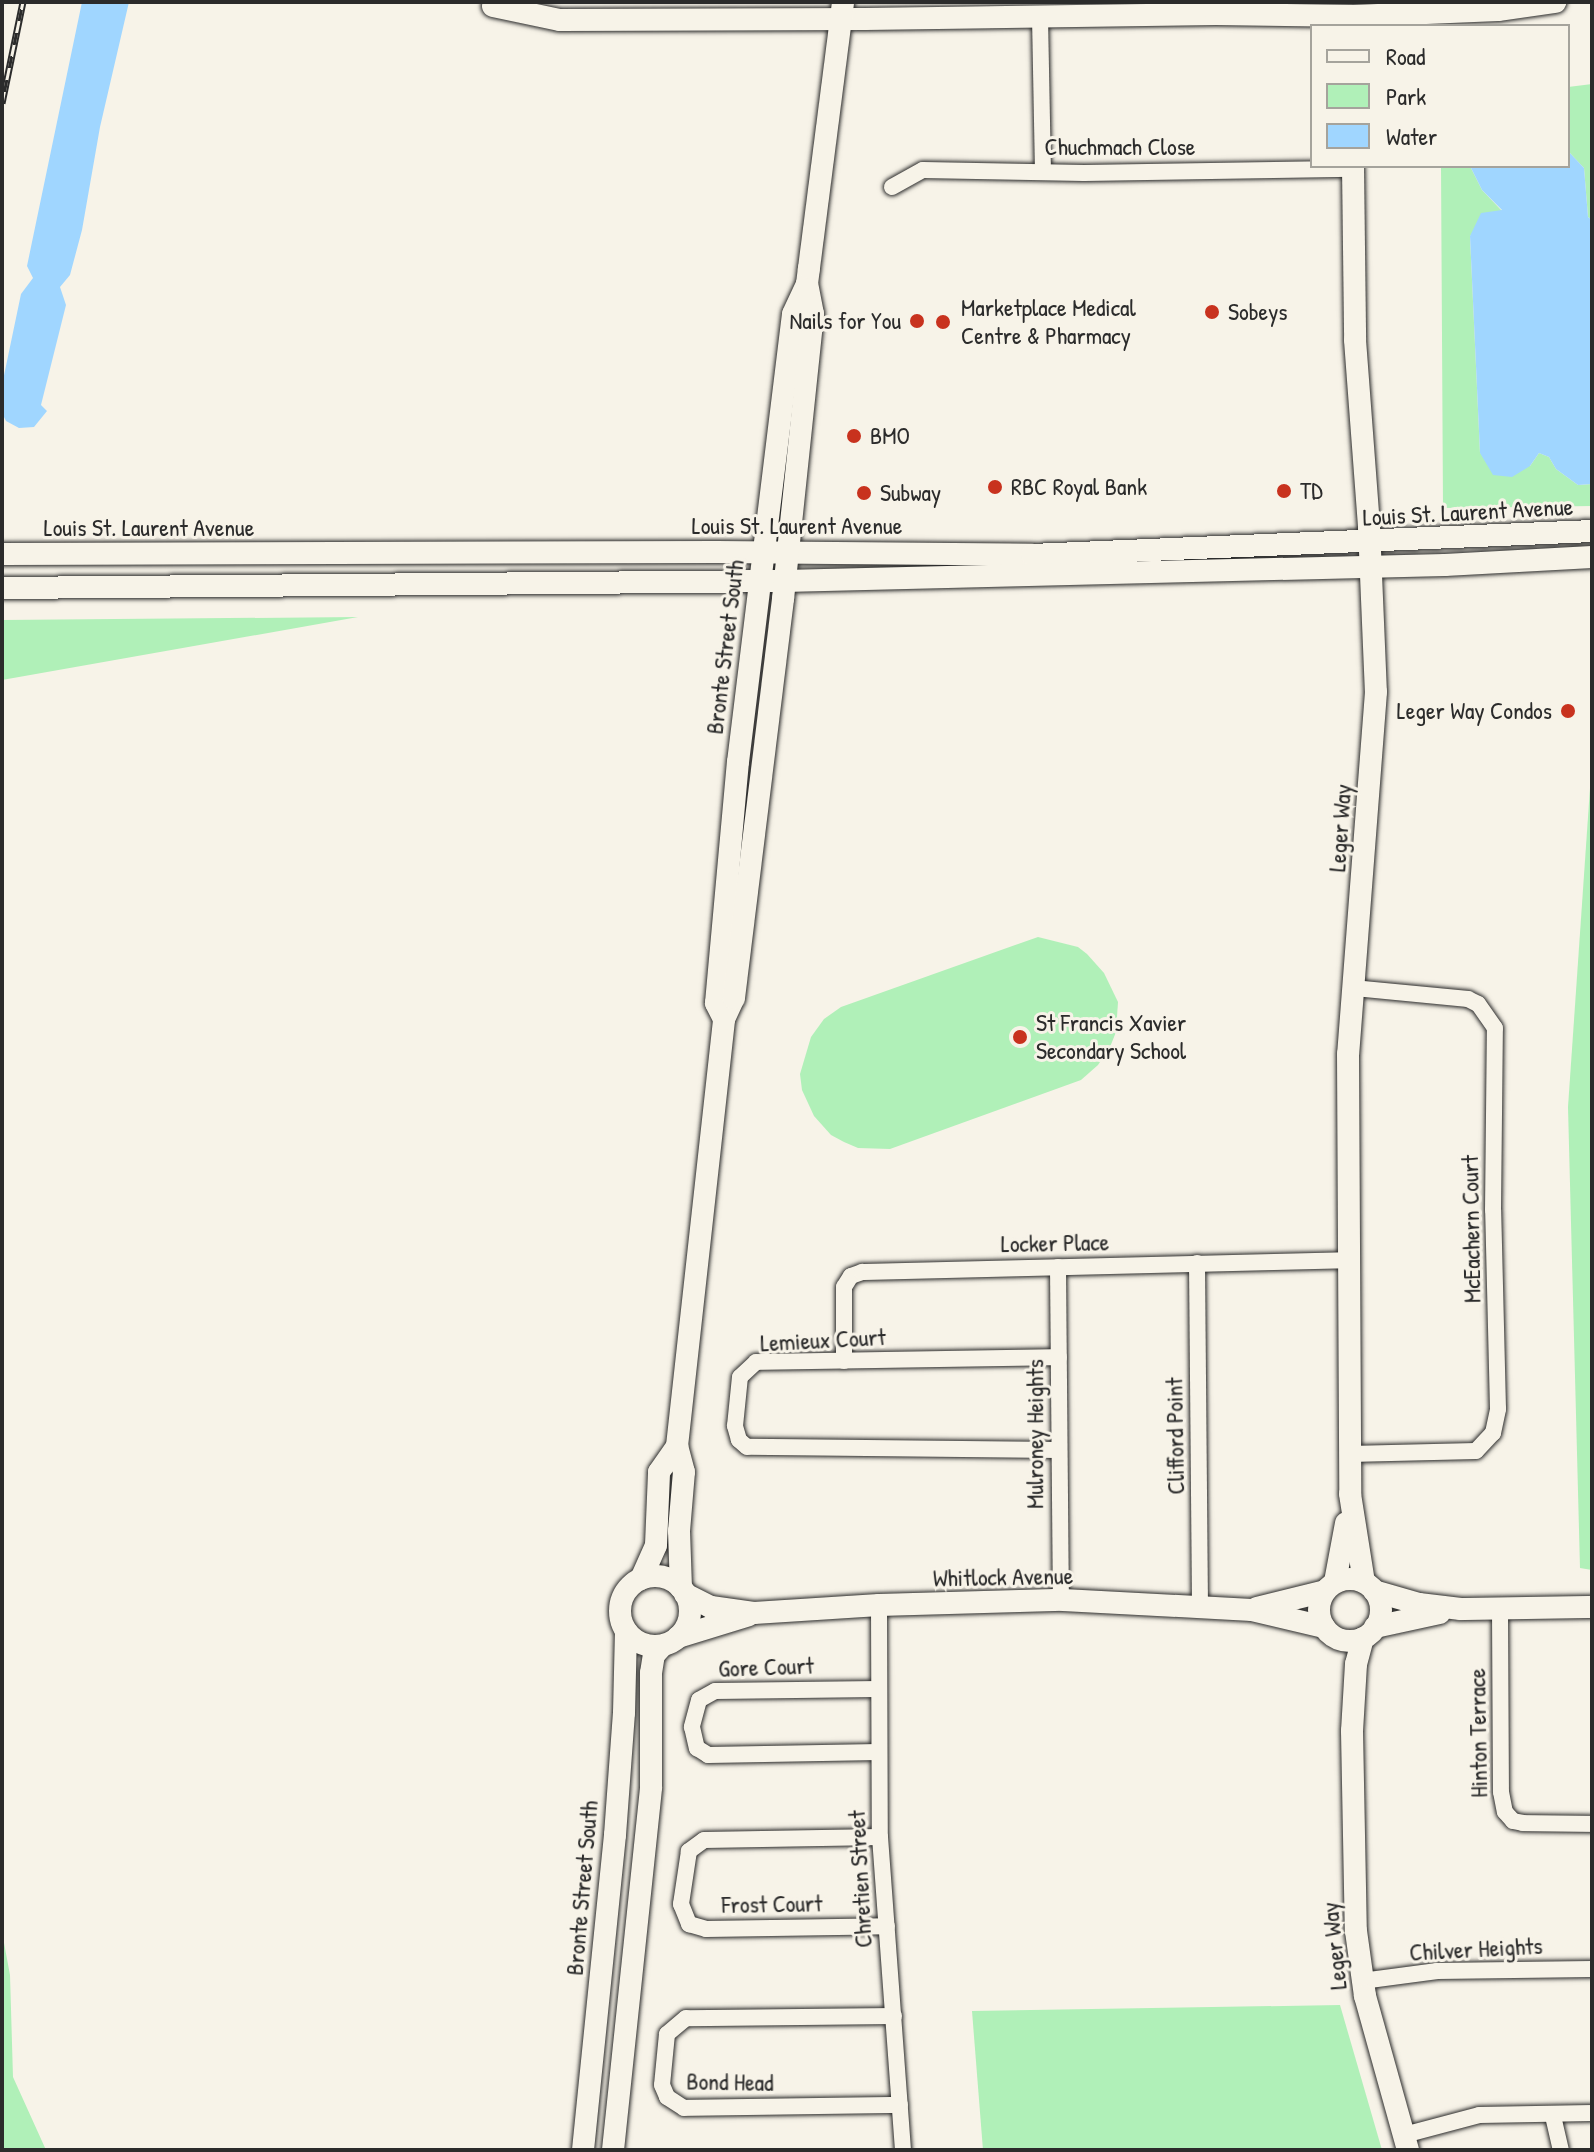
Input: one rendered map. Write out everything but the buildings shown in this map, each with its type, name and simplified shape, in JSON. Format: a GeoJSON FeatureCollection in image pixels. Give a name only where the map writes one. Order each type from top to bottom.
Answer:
{"type":"FeatureCollection","features":[{"type":"Feature","properties":{"kind":"main road"},"geometry":{"type":"LineString","coordinates":[[488,3],[560,20],[842,10],[1040,17],[1216,8],[1354,21],[1498,10],[1555,2]]}},
{"type":"Feature","properties":{"kind":"main road","name":"Bronte Street South"},"geometry":{"type":"LineString","coordinates":[[724,1019],[716,1003],[762,552],[793,314],[807,284],[842,10]]}},
{"type":"Feature","properties":{"kind":"main road","name":"Leger Way"},"geometry":{"type":"LineString","coordinates":[[1353,168],[1355,340],[1371,566],[1376,692],[1348,1054],[1349,1454],[1350,1494],[1369,1586]]}},
{"type":"Feature","properties":{"kind":"main road","name":"Bronte Street South"},"geometry":{"type":"LineString","coordinates":[[683,1591],[679,1531],[684,1472],[677,1446],[724,1019],[734,998],[784,581],[813,314],[807,284]]}},
{"type":"Feature","properties":{"kind":"main road","name":"Louis St. Laurent Avenue"},"geometry":{"type":"LineString","coordinates":[[2,554],[787,552],[1032,555],[1369,543],[1592,531]]}},
{"type":"Feature","properties":{"kind":"main road","name":"Louis St. Laurent Avenue"},"geometry":{"type":"LineString","coordinates":[[2,588],[784,581],[1371,566],[1592,557]]}},
{"type":"Feature","properties":{"kind":"main road","name":"Bronte Street South"},"geometry":{"type":"LineString","coordinates":[[641,1579],[656,1545],[659,1472],[677,1446]]}},
{"type":"Feature","properties":{"kind":"main road","name":"Leger Way"},"geometry":{"type":"LineString","coordinates":[[1330,1587],[1350,1494]]}},
{"type":"Feature","properties":{"kind":"main road"},"geometry":{"type":"LineString","coordinates":[[613,2150],[648,1824],[651,1671],[654,1655],[670,1642],[691,1619],[683,1591],[661,1576],[641,1579],[626,1592],[620,1605],[626,1631],[635,1640],[670,1642]]}},
{"type":"Feature","properties":{"kind":"main road"},"geometry":{"type":"LineString","coordinates":[[1461,1609],[1369,1632],[1331,1633],[1319,1609],[1330,1587],[1345,1579],[1419,1604],[1461,1609],[1592,1607]]}},
{"type":"Feature","properties":{"kind":"main road"},"geometry":{"type":"LineString","coordinates":[[1369,1586],[1380,1608],[1369,1632]]}},
{"type":"Feature","properties":{"kind":"main road","name":"Whitlock Avenue"},"geometry":{"type":"LineString","coordinates":[[1252,1610],[1330,1587]]}},
{"type":"Feature","properties":{"kind":"main road","name":"Whitlock Avenue"},"geometry":{"type":"LineString","coordinates":[[683,1591],[711,1607],[754,1613],[879,1605],[1061,1600],[1252,1610],[1331,1633]]}},
{"type":"Feature","properties":{"kind":"main road","name":"Whitlock Avenue"},"geometry":{"type":"LineString","coordinates":[[670,1642],[754,1613]]}},
{"type":"Feature","properties":{"kind":"main road","name":"Bronte Street South"},"geometry":{"type":"LineString","coordinates":[[583,2150],[615,1835],[624,1713],[626,1631]]}},
{"type":"Feature","properties":{"kind":"main road","name":"Leger Way"},"geometry":{"type":"LineString","coordinates":[[1369,1632],[1356,1664],[1352,1731],[1354,1898],[1362,1981],[1406,2143]]}},
{"type":"Feature","properties":{"kind":"main road","name":"Leger Way"},"geometry":{"type":"LineString","coordinates":[[1331,1633],[1352,1731]]}},
{"type":"Feature","properties":{"kind":"street"},"geometry":{"type":"LineString","coordinates":[[1040,17],[1043,172]]}},
{"type":"Feature","properties":{"kind":"street","name":"Chuchmach Close"},"geometry":{"type":"LineString","coordinates":[[892,187],[923,170],[1043,172],[1353,168]]}},
{"type":"Feature","properties":{"kind":"street","name":"McEachern Court"},"geometry":{"type":"LineString","coordinates":[[1349,1454],[1476,1451],[1493,1433],[1498,1409],[1493,1210],[1495,1028],[1478,1004],[1468,999],[1353,988]]}},
{"type":"Feature","properties":{"kind":"street","name":"Locker Place"},"geometry":{"type":"LineString","coordinates":[[844,1361],[844,1287],[851,1276],[862,1272],[1348,1260]]}},
{"type":"Feature","properties":{"kind":"street","name":"Clifford Point"},"geometry":{"type":"LineString","coordinates":[[1197,1263],[1200,1607]]}},
{"type":"Feature","properties":{"kind":"street","name":"Mulroney Heights"},"geometry":{"type":"LineString","coordinates":[[1058,1267],[1061,1600]]}},
{"type":"Feature","properties":{"kind":"street","name":"Lemieux Court"},"geometry":{"type":"LineString","coordinates":[[1058,1450],[747,1447],[739,1440],[735,1426],[740,1377],[756,1362],[1059,1357]]}},
{"type":"Feature","properties":{"kind":"street","name":"Chretien Street"},"geometry":{"type":"LineString","coordinates":[[879,1605],[880,1837],[903,2150]]}},
{"type":"Feature","properties":{"kind":"street","name":"Hinton Terrace"},"geometry":{"type":"LineString","coordinates":[[1500,1609],[1501,1792],[1505,1812],[1513,1821],[1523,1823],[1592,1824]]}},
{"type":"Feature","properties":{"kind":"street","name":"Gore Court"},"geometry":{"type":"LineString","coordinates":[[878,1689],[715,1691],[699,1700],[692,1727],[697,1748],[708,1755],[879,1752]]}},
{"type":"Feature","properties":{"kind":"street","name":"Frost Court"},"geometry":{"type":"LineString","coordinates":[[880,1837],[704,1840],[689,1851],[681,1904],[689,1924],[706,1929],[887,1926]]}},
{"type":"Feature","properties":{"kind":"street","name":"Chilver Heights"},"geometry":{"type":"LineString","coordinates":[[1362,1981],[1437,1971],[1592,1969]]}},
{"type":"Feature","properties":{"kind":"street","name":"Bond Head"},"geometry":{"type":"LineString","coordinates":[[894,2016],[686,2018],[667,2034],[662,2085],[667,2097],[684,2108],[900,2105]]}},
{"type":"Feature","properties":{"kind":"street"},"geometry":{"type":"LineString","coordinates":[[1406,2143],[1479,2115],[1592,2113]]}},
{"type":"Feature","properties":{"kind":"street"},"geometry":{"type":"LineString","coordinates":[[1553,2116],[1561,2150]]}},
{"type":"Feature","properties":{"kind":"green space"},"geometry":{"type":"Polygon","coordinates":[[[1592,84],[1592,220],[1588,217],[1584,168],[1570,153],[1570,87],[1592,84]]]}},
{"type":"Feature","properties":{"kind":"green space"},"geometry":{"type":"Polygon","coordinates":[[[1441,168],[1471,168],[1482,190],[1502,211],[1470,236],[1480,453],[1530,466],[1539,453],[1549,457],[1556,469],[1578,485],[1592,484],[1592,506],[1443,508],[1441,168]]]}},
{"type":"Feature","properties":{"kind":"green space"},"geometry":{"type":"Polygon","coordinates":[[[358,617],[2,680],[2,620],[358,617]]]}},
{"type":"Feature","properties":{"kind":"green space"},"geometry":{"type":"Polygon","coordinates":[[[1592,759],[1592,1570],[1580,1568],[1568,1107],[1592,759]]]}},
{"type":"Feature","properties":{"kind":"green space"},"geometry":{"type":"Polygon","coordinates":[[[1038,937],[1078,947],[1087,954],[1104,973],[1118,1002],[1116,1032],[1110,1047],[1098,1065],[1081,1080],[890,1149],[858,1148],[844,1142],[831,1135],[814,1116],[802,1090],[800,1074],[811,1037],[824,1019],[841,1007],[1038,937]]]}},
{"type":"Feature","properties":{"kind":"green space"},"geometry":{"type":"Polygon","coordinates":[[[2,1932],[10,1975],[13,2077],[46,2150],[2,2150],[2,1932]]]}},
{"type":"Feature","properties":{"kind":"green space"},"geometry":{"type":"Polygon","coordinates":[[[1340,2005],[1382,2150],[983,2150],[972,2011],[1340,2005]]]}},
{"type":"Feature","properties":{"kind":"water"},"geometry":{"type":"Polygon","coordinates":[[[82,2],[129,2],[100,127],[82,230],[70,275],[60,287],[66,305],[41,405],[47,411],[34,427],[19,428],[6,421],[2,413],[2,385],[21,294],[33,278],[27,266],[82,2]]]}},
{"type":"Feature","properties":{"kind":"water"},"geometry":{"type":"Polygon","coordinates":[[[1570,153],[1584,168],[1588,217],[1592,220],[1592,484],[1578,485],[1556,469],[1549,457],[1539,453],[1530,466],[1512,477],[1493,475],[1480,453],[1470,236],[1481,213],[1502,210],[1482,190],[1471,168],[1570,168],[1570,153]]]}},
{"type":"Feature","properties":{"kind":"railway"},"geometry":{"type":"LineString","coordinates":[[2,103],[23,2]]}},
{"type":"Feature","properties":{"kind":"place","name":"Sobeys"},"geometry":{"type":"Point","coordinates":[1212,312]}},
{"type":"Feature","properties":{"kind":"place","name":"Nails for You"},"geometry":{"type":"Point","coordinates":[917,321]}},
{"type":"Feature","properties":{"kind":"place","name":"Marketplace Medical Centre & Pharmacy"},"geometry":{"type":"Point","coordinates":[943,322]}},
{"type":"Feature","properties":{"kind":"place","name":"BMO"},"geometry":{"type":"Point","coordinates":[854,436]}},
{"type":"Feature","properties":{"kind":"place","name":"RBC Royal Bank"},"geometry":{"type":"Point","coordinates":[995,487]}},
{"type":"Feature","properties":{"kind":"place","name":"TD"},"geometry":{"type":"Point","coordinates":[1284,491]}},
{"type":"Feature","properties":{"kind":"place","name":"Subway"},"geometry":{"type":"Point","coordinates":[864,493]}},
{"type":"Feature","properties":{"kind":"place","name":"Leger Way Condos"},"geometry":{"type":"Point","coordinates":[1568,711]}},
{"type":"Feature","properties":{"kind":"place","name":"St Francis Xavier Secondary School"},"geometry":{"type":"Point","coordinates":[1020,1037]}}]}
